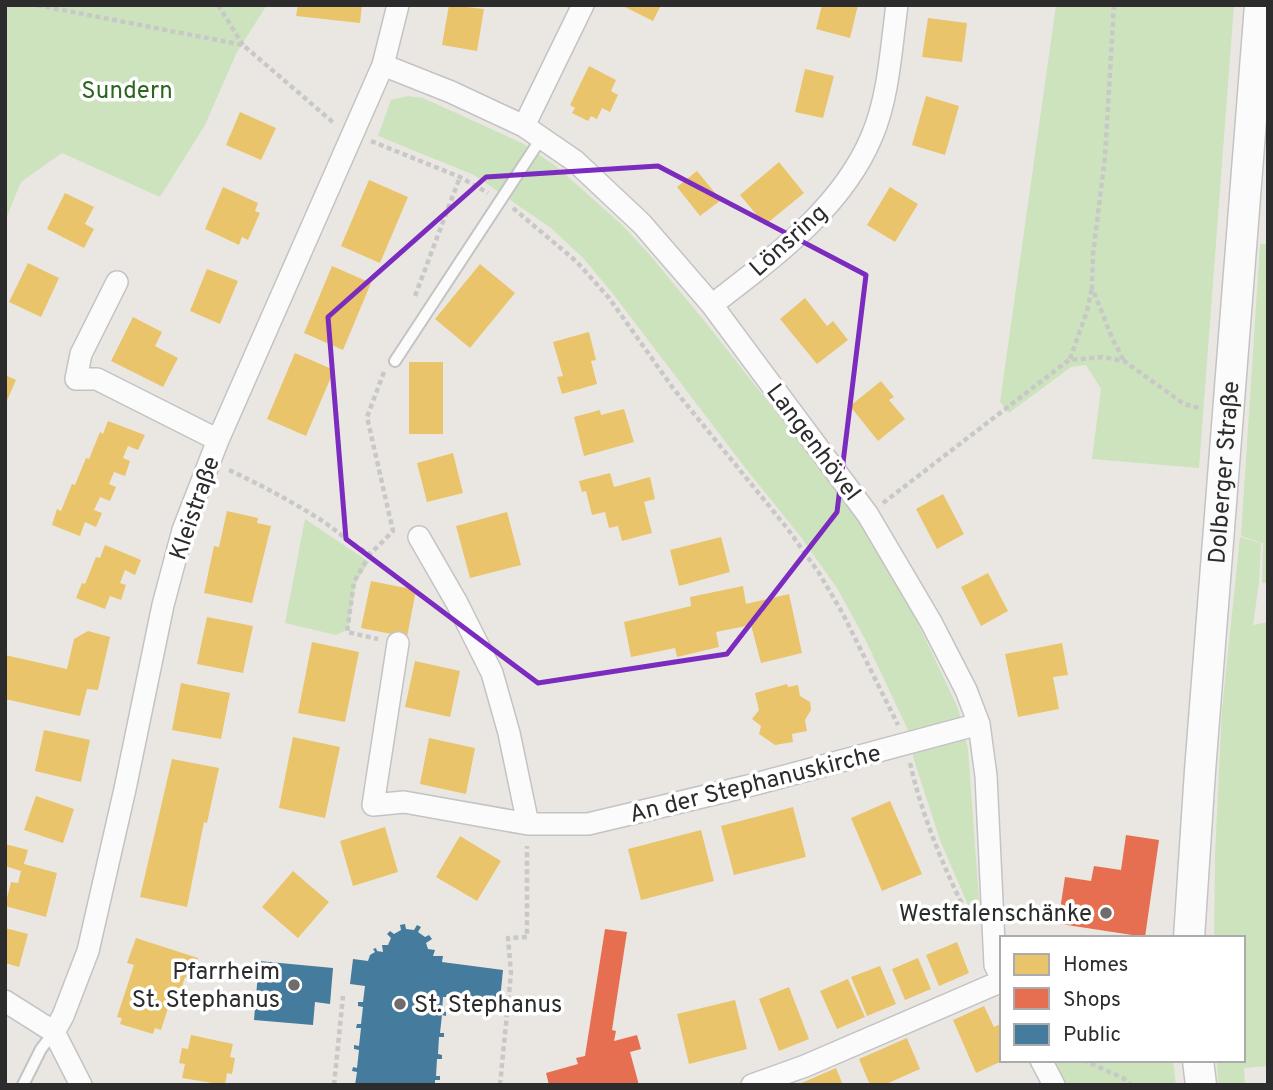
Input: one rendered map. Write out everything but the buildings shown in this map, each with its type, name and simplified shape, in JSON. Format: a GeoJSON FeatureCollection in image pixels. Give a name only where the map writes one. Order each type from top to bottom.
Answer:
{"type":"FeatureCollection","features":[{"type":"Feature","properties":{"kind":"main road","name":"Dolberger Straße"},"geometry":{"type":"LineString","coordinates":[[1189,936],[1261,5]]}},
{"type":"Feature","properties":{"kind":"main road"},"geometry":{"type":"LineString","coordinates":[[1198,1062],[1201,1085]]}},
{"type":"Feature","properties":{"kind":"street","name":"Kleistraße"},"geometry":{"type":"LineString","coordinates":[[54,1032],[63,1016],[88,951],[163,605],[183,530],[218,440],[383,65],[398,5]]}},
{"type":"Feature","properties":{"kind":"street"},"geometry":{"type":"LineString","coordinates":[[533,132],[583,5]]}},
{"type":"Feature","properties":{"kind":"street","name":"Lönsring"},"geometry":{"type":"LineString","coordinates":[[712,305],[808,227],[832,201],[853,169],[872,136],[881,102],[897,5]]}},
{"type":"Feature","properties":{"kind":"street","name":"Langenhövel"},"geometry":{"type":"LineString","coordinates":[[383,65],[451,92],[533,132],[575,161],[642,224],[712,305],[868,515],[931,622],[966,690],[979,724],[986,776],[995,965],[1000,976]]}},
{"type":"Feature","properties":{"kind":"street"},"geometry":{"type":"LineString","coordinates":[[117,282],[81,354],[76,379],[96,379],[218,440]]}},
{"type":"Feature","properties":{"kind":"street"},"geometry":{"type":"LineString","coordinates":[[419,537],[457,603],[492,673],[509,733],[528,824]]}},
{"type":"Feature","properties":{"kind":"street","name":"An der Stephanuskirche"},"geometry":{"type":"LineString","coordinates":[[398,643],[373,805],[404,802],[528,824],[588,824],[979,724]]}},
{"type":"Feature","properties":{"kind":"street"},"geometry":{"type":"LineString","coordinates":[[752,1085],[806,1066],[1000,981]]}},
{"type":"Feature","properties":{"kind":"street"},"geometry":{"type":"LineString","coordinates":[[5,1001],[54,1032],[81,1085]]}},
{"type":"Feature","properties":{"kind":"street"},"geometry":{"type":"LineString","coordinates":[[1042,1062],[1054,1085]]}},
{"type":"Feature","properties":{"kind":"lane"},"geometry":{"type":"LineString","coordinates":[[395,361],[499,200],[533,132]]}},
{"type":"Feature","properties":{"kind":"lane"},"geometry":{"type":"LineString","coordinates":[[23,1085],[41,1049],[54,1032]]}},
{"type":"Feature","properties":{"kind":"path"},"geometry":{"type":"LineString","coordinates":[[37,5],[243,45]]}},
{"type":"Feature","properties":{"kind":"path"},"geometry":{"type":"LineString","coordinates":[[218,5],[243,45],[335,124],[353,134],[460,177],[499,200],[577,262],[609,298],[673,387],[787,528],[819,573],[848,624],[901,731],[914,782],[949,877],[972,923]]}},
{"type":"Feature","properties":{"kind":"path"},"geometry":{"type":"LineString","coordinates":[[868,515],[1069,360],[1092,287],[1093,254],[1105,158],[1114,5]]}},
{"type":"Feature","properties":{"kind":"path"},"geometry":{"type":"LineString","coordinates":[[411,307],[460,177]]}},
{"type":"Feature","properties":{"kind":"path"},"geometry":{"type":"LineString","coordinates":[[1092,287],[1124,361]]}},
{"type":"Feature","properties":{"kind":"path"},"geometry":{"type":"LineString","coordinates":[[1069,360],[1102,357],[1124,361],[1184,404],[1198,409],[1228,410]]}},
{"type":"Feature","properties":{"kind":"path"},"geometry":{"type":"LineString","coordinates":[[385,369],[367,417],[393,531],[370,554],[354,582],[346,632],[398,643]]}},
{"type":"Feature","properties":{"kind":"path"},"geometry":{"type":"LineString","coordinates":[[209,461],[272,491],[370,554]]}},
{"type":"Feature","properties":{"kind":"path"},"geometry":{"type":"LineString","coordinates":[[500,1085],[511,973],[508,937],[527,937],[528,824]]}},
{"type":"Feature","properties":{"kind":"path"},"geometry":{"type":"LineString","coordinates":[[334,1085],[343,996]]}},
{"type":"Feature","properties":{"kind":"path"},"geometry":{"type":"LineString","coordinates":[[1087,1062],[1123,1078],[1131,1085]]}},
{"type":"Feature","properties":{"kind":"highlighted area"},"geometry":{"type":"Polygon","coordinates":[[[658,166],[866,275],[837,512],[727,654],[538,683],[346,539],[328,317],[486,177],[658,166]]]}},
{"type":"Feature","properties":{"kind":"green space","name":"Sundern"},"geometry":{"type":"Polygon","coordinates":[[[5,5],[267,5],[237,52],[205,125],[160,197],[62,153],[21,182],[5,221],[5,5]]]}},
{"type":"Feature","properties":{"kind":"green space"},"geometry":{"type":"Polygon","coordinates":[[[1056,5],[1234,5],[1199,468],[1092,459],[1101,389],[1086,365],[1071,367],[1009,413],[1000,402],[1056,5]]]}},
{"type":"Feature","properties":{"kind":"green space"},"geometry":{"type":"Polygon","coordinates":[[[408,96],[423,98],[522,143],[557,167],[621,224],[706,323],[833,484],[872,542],[914,615],[958,708],[968,749],[980,913],[973,917],[940,840],[914,760],[907,728],[865,639],[837,588],[800,536],[584,259],[551,228],[474,175],[378,136],[391,100],[408,96]]]}},
{"type":"Feature","properties":{"kind":"green space"},"geometry":{"type":"Polygon","coordinates":[[[1260,244],[1268,244],[1268,583],[1262,583],[1263,543],[1241,536],[1260,244]]]}},
{"type":"Feature","properties":{"kind":"green space"},"geometry":{"type":"Polygon","coordinates":[[[305,519],[369,562],[356,582],[348,629],[336,635],[285,623],[305,519]]]}},
{"type":"Feature","properties":{"kind":"green space"},"geometry":{"type":"Polygon","coordinates":[[[1240,537],[1261,543],[1253,625],[1268,622],[1268,1066],[1244,1068],[1245,1085],[1218,1085],[1217,1062],[1245,1062],[1245,936],[1214,936],[1222,709],[1240,537]]]}},
{"type":"Feature","properties":{"kind":"green space"},"geometry":{"type":"Polygon","coordinates":[[[1050,1062],[1173,1062],[1176,1085],[1061,1085],[1050,1062]]]}},
{"type":"Feature","properties":{"kind":"place","name":"Westfalenschänke"},"geometry":{"type":"Point","coordinates":[1106,913]}},
{"type":"Feature","properties":{"kind":"place","name":"Pfarrheim St. Stephanus"},"geometry":{"type":"Point","coordinates":[294,985]}},
{"type":"Feature","properties":{"kind":"place","name":"St. Stephanus"},"geometry":{"type":"Point","coordinates":[400,1004]}}]}
